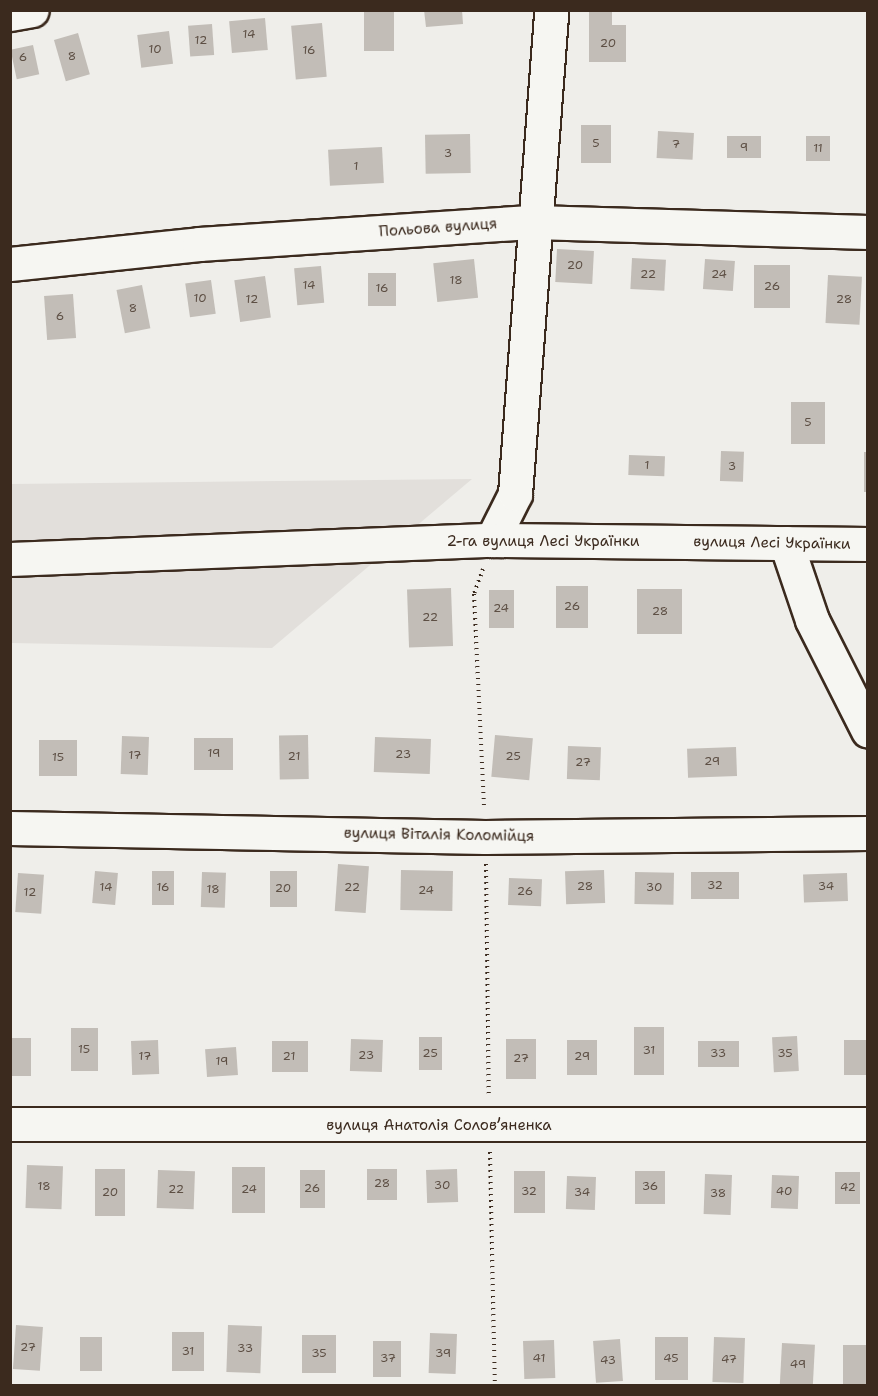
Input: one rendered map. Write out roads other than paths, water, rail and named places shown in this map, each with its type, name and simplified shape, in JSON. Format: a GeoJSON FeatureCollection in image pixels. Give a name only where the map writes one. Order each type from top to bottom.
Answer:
{"type":"FeatureCollection","features":[{"type":"Feature","properties":{"kind":"street"},"geometry":{"type":"LineString","coordinates":[[10,14],[32,10]]}},
{"type":"Feature","properties":{"kind":"street"},"geometry":{"type":"LineString","coordinates":[[492,540],[514,494],[551,10]]}},
{"type":"Feature","properties":{"kind":"street","name":"Польова вулиця"},"geometry":{"type":"LineString","coordinates":[[10,264],[199,243],[534,222],[867,232]]}},
{"type":"Feature","properties":{"kind":"street","name":"2-га вулиця Лесі Українки"},"geometry":{"type":"LineString","coordinates":[[10,559],[492,540],[677,542]]}},
{"type":"Feature","properties":{"kind":"street","name":"вулиця Лесі Українки"},"geometry":{"type":"LineString","coordinates":[[677,542],[867,544]]}},
{"type":"Feature","properties":{"kind":"street"},"geometry":{"type":"LineString","coordinates":[[786,543],[812,620],[867,731]]}},
{"type":"Feature","properties":{"kind":"street","name":"вулиця Віталія Коломійця"},"geometry":{"type":"LineString","coordinates":[[10,828],[485,837],[867,833]]}},
{"type":"Feature","properties":{"kind":"street","name":"вулиця Анатолія Соловʼяненка"},"geometry":{"type":"LineString","coordinates":[[10,1124],[489,1126],[867,1124]]}}]}
